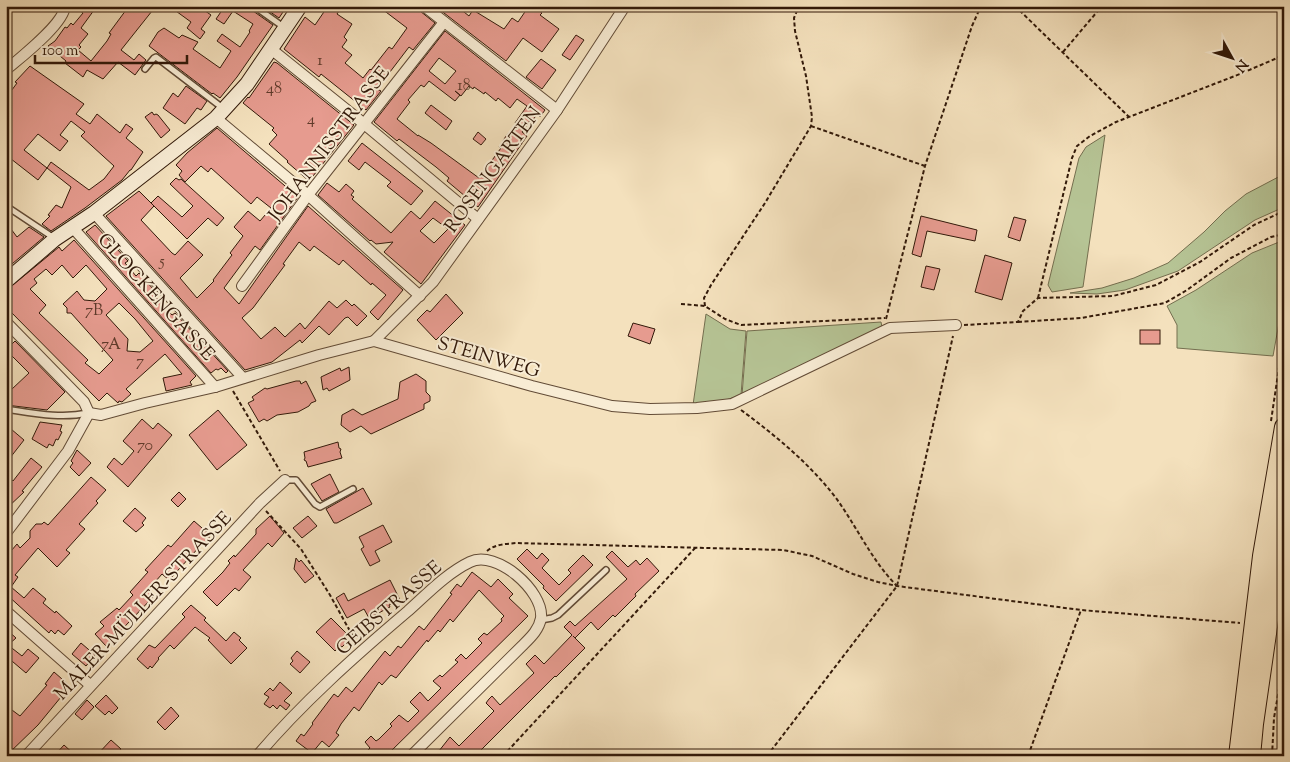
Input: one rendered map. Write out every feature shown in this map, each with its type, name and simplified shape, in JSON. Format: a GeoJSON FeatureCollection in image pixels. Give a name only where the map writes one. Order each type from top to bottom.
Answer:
{"type":"FeatureCollection","features":[{"type":"Feature","properties":{"kind":"highway"},"geometry":{"type":"LineString","coordinates":[[1238,756],[1262,556],[1284,427]]}},
{"type":"Feature","properties":{"kind":"highway"},"geometry":{"type":"LineString","coordinates":[[1251,756],[1255,714],[1284,515]]}},
{"type":"Feature","properties":{"kind":"street"},"geometry":{"type":"LineString","coordinates":[[6,70],[59,23],[65,12],[65,6]]}},
{"type":"Feature","properties":{"kind":"street"},"geometry":{"type":"LineString","coordinates":[[6,281],[55,239],[94,212],[220,114],[247,84],[300,6]]}},
{"type":"Feature","properties":{"kind":"street"},"geometry":{"type":"LineString","coordinates":[[424,6],[556,110]]}},
{"type":"Feature","properties":{"kind":"street","name":"ROSENGARTEN"},"geometry":{"type":"LineString","coordinates":[[374,341],[433,282],[556,110],[625,6]]}},
{"type":"Feature","properties":{"kind":"street","name":"JOHANNISSTRASSE"},"geometry":{"type":"LineString","coordinates":[[242,286],[308,195],[444,22]]}},
{"type":"Feature","properties":{"kind":"street"},"geometry":{"type":"LineString","coordinates":[[271,49],[364,123],[478,219]]}},
{"type":"Feature","properties":{"kind":"street"},"geometry":{"type":"LineString","coordinates":[[220,114],[420,296]]}},
{"type":"Feature","properties":{"kind":"street"},"geometry":{"type":"LineString","coordinates":[[94,212],[243,378]]}},
{"type":"Feature","properties":{"kind":"street","name":"GLOCKENGASSE"},"geometry":{"type":"LineString","coordinates":[[72,228],[215,387]]}},
{"type":"Feature","properties":{"kind":"street"},"geometry":{"type":"LineString","coordinates":[[6,322],[84,402],[88,413],[68,451],[6,533]]}},
{"type":"Feature","properties":{"kind":"street","name":"STEINWEG"},"geometry":{"type":"LineString","coordinates":[[374,341],[532,386],[612,406],[650,409],[697,408],[732,404],[890,328],[956,325]]}},
{"type":"Feature","properties":{"kind":"street"},"geometry":{"type":"LineString","coordinates":[[88,413],[101,415],[215,387],[374,341]]}},
{"type":"Feature","properties":{"kind":"street","name":"MALER-MÜLLER-STRASSE"},"geometry":{"type":"LineString","coordinates":[[26,756],[260,503],[285,480]]}},
{"type":"Feature","properties":{"kind":"street"},"geometry":{"type":"LineString","coordinates":[[411,756],[531,638],[541,620],[539,605],[530,590],[501,564],[491,559],[481,558]]}},
{"type":"Feature","properties":{"kind":"street","name":"GEIBSTRASSE"},"geometry":{"type":"LineString","coordinates":[[257,756],[288,722],[361,652],[446,578],[472,561],[481,558]]}},
{"type":"Feature","properties":{"kind":"street"},"geometry":{"type":"LineString","coordinates":[[6,611],[90,685]]}},
{"type":"Feature","properties":{"kind":"lane"},"geometry":{"type":"LineString","coordinates":[[254,6],[285,29]]}},
{"type":"Feature","properties":{"kind":"lane"},"geometry":{"type":"LineString","coordinates":[[145,69],[156,57],[220,114]]}},
{"type":"Feature","properties":{"kind":"lane"},"geometry":{"type":"LineString","coordinates":[[6,206],[55,239]]}},
{"type":"Feature","properties":{"kind":"lane"},"geometry":{"type":"LineString","coordinates":[[6,409],[57,416],[74,416],[88,413]]}},
{"type":"Feature","properties":{"kind":"lane"},"geometry":{"type":"LineString","coordinates":[[285,480],[296,480],[315,504],[320,507],[352,489]]}},
{"type":"Feature","properties":{"kind":"lane"},"geometry":{"type":"LineString","coordinates":[[541,620],[558,615],[606,570]]}},
{"type":"Feature","properties":{"kind":"path"},"geometry":{"type":"LineString","coordinates":[[705,306],[704,298],[710,285],[755,217],[811,126],[812,117],[806,76],[795,31],[794,18],[799,6]]}},
{"type":"Feature","properties":{"kind":"path"},"geometry":{"type":"LineString","coordinates":[[890,328],[885,318],[925,166],[972,26],[981,6]]}},
{"type":"Feature","properties":{"kind":"path"},"geometry":{"type":"LineString","coordinates":[[1015,6],[1128,117]]}},
{"type":"Feature","properties":{"kind":"path"},"geometry":{"type":"LineString","coordinates":[[1063,53],[1102,6]]}},
{"type":"Feature","properties":{"kind":"path"},"geometry":{"type":"LineString","coordinates":[[1018,322],[1023,311],[1038,298],[1072,158],[1078,146],[1090,136],[1128,117],[1284,55]]}},
{"type":"Feature","properties":{"kind":"path"},"geometry":{"type":"LineString","coordinates":[[811,126],[925,166]]}},
{"type":"Feature","properties":{"kind":"path"},"geometry":{"type":"LineString","coordinates":[[1038,298],[1113,296],[1156,285],[1200,262],[1254,225],[1284,212]]}},
{"type":"Feature","properties":{"kind":"path"},"geometry":{"type":"LineString","coordinates":[[767,756],[897,586],[956,325],[1081,318],[1165,302],[1187,290],[1231,258],[1272,237],[1284,234]]}},
{"type":"Feature","properties":{"kind":"path"},"geometry":{"type":"LineString","coordinates":[[681,304],[705,306],[725,319],[741,325],[885,318]]}},
{"type":"Feature","properties":{"kind":"path"},"geometry":{"type":"LineString","coordinates":[[228,383],[285,480]]}},
{"type":"Feature","properties":{"kind":"path"},"geometry":{"type":"LineString","coordinates":[[732,404],[778,437],[811,468],[836,499],[886,575],[897,586]]}},
{"type":"Feature","properties":{"kind":"path"},"geometry":{"type":"LineString","coordinates":[[260,503],[301,549],[330,595],[361,652]]}},
{"type":"Feature","properties":{"kind":"path"},"geometry":{"type":"LineString","coordinates":[[481,558],[490,548],[516,543],[783,550],[812,556],[853,574],[897,586],[1081,610],[1243,623]]}},
{"type":"Feature","properties":{"kind":"path"},"geometry":{"type":"LineString","coordinates":[[503,756],[696,547]]}},
{"type":"Feature","properties":{"kind":"path"},"geometry":{"type":"LineString","coordinates":[[1028,756],[1081,610]]}},
{"type":"Feature","properties":{"kind":"path"},"geometry":{"type":"LineString","coordinates":[[1272,756],[1274,718],[1284,660]]}},
{"type":"Feature","properties":{"kind":"green space"},"geometry":{"type":"Polygon","coordinates":[[[1105,135],[1083,287],[1052,292],[1048,285],[1079,158],[1086,147],[1105,135]]]}},
{"type":"Feature","properties":{"kind":"green space"},"geometry":{"type":"Polygon","coordinates":[[[1284,174],[1284,207],[1255,220],[1178,271],[1125,290],[1097,294],[1070,293],[1102,288],[1134,278],[1168,263],[1246,194],[1284,174]]]}},
{"type":"Feature","properties":{"kind":"green space"},"geometry":{"type":"Polygon","coordinates":[[[1284,240],[1284,295],[1273,356],[1177,348],[1177,325],[1167,306],[1196,290],[1252,253],[1284,240]]]}},
{"type":"Feature","properties":{"kind":"green space"},"geometry":{"type":"Polygon","coordinates":[[[706,314],[730,329],[746,331],[741,395],[723,401],[693,405],[706,314]]]}},
{"type":"Feature","properties":{"kind":"green space"},"geometry":{"type":"Polygon","coordinates":[[[881,322],[882,327],[742,395],[747,331],[881,322]]]}},
{"type":"Feature","properties":{"kind":"building"},"geometry":{"type":"Polygon","coordinates":[[[74,6],[97,6],[81,28],[88,34],[79,45],[81,47],[78,50],[91,61],[107,41],[111,34],[109,33],[129,6],[156,6],[121,50],[134,60],[139,54],[146,60],[135,75],[118,62],[103,79],[87,70],[83,77],[48,46],[55,41],[65,27],[67,28],[71,23],[73,25],[83,13],[74,6]]]}},
{"type":"Feature","properties":{"kind":"building"},"geometry":{"type":"Polygon","coordinates":[[[169,6],[198,6],[211,15],[201,29],[205,32],[200,39],[187,28],[191,22],[169,6]]]}},
{"type":"Feature","properties":{"kind":"building"},"geometry":{"type":"Polygon","coordinates":[[[225,6],[246,6],[273,25],[220,98],[149,46],[158,32],[164,28],[179,38],[182,35],[198,42],[193,49],[220,68],[231,51],[217,41],[222,34],[240,47],[253,24],[233,11],[224,24],[216,19],[225,6]]]}},
{"type":"Feature","properties":{"kind":"building"},"geometry":{"type":"Polygon","coordinates":[[[268,6],[287,6],[279,18],[266,9],[268,6]]]}},
{"type":"Feature","properties":{"kind":"building"},"geometry":{"type":"Polygon","coordinates":[[[328,6],[342,6],[337,14],[352,24],[344,37],[347,40],[342,47],[352,55],[345,63],[363,78],[389,47],[392,49],[407,28],[378,6],[417,6],[420,11],[435,23],[413,50],[409,47],[377,89],[381,91],[366,110],[321,74],[319,77],[284,49],[305,17],[315,25],[328,6]]]}},
{"type":"Feature","properties":{"kind":"building"},"geometry":{"type":"Polygon","coordinates":[[[435,6],[450,6],[457,11],[459,8],[469,16],[473,10],[504,29],[512,18],[518,22],[529,6],[533,6],[542,13],[540,15],[559,29],[542,52],[523,38],[506,61],[435,6]]]}},
{"type":"Feature","properties":{"kind":"building"},"geometry":{"type":"Polygon","coordinates":[[[445,31],[545,110],[540,117],[537,114],[533,120],[531,119],[522,132],[527,136],[478,207],[447,181],[449,178],[436,167],[399,139],[397,141],[374,122],[445,31]],[[439,58],[429,71],[445,84],[456,71],[439,58]],[[429,81],[424,87],[421,85],[408,100],[410,102],[397,119],[418,136],[431,143],[479,178],[501,148],[499,147],[527,106],[517,99],[510,108],[498,98],[496,101],[485,92],[484,94],[469,86],[455,101],[429,81]]]}},
{"type":"Feature","properties":{"kind":"building"},"geometry":{"type":"Polygon","coordinates":[[[576,35],[584,40],[570,60],[562,55],[576,35]]]}},
{"type":"Feature","properties":{"kind":"building"},"geometry":{"type":"Polygon","coordinates":[[[541,59],[556,70],[542,89],[526,77],[541,59]]]}},
{"type":"Feature","properties":{"kind":"building"},"geometry":{"type":"Polygon","coordinates":[[[274,62],[354,125],[309,181],[269,144],[277,135],[272,130],[274,128],[243,103],[249,98],[274,62]]]}},
{"type":"Feature","properties":{"kind":"building"},"geometry":{"type":"Polygon","coordinates":[[[30,66],[84,104],[76,114],[90,124],[97,114],[120,133],[126,124],[133,129],[126,138],[143,152],[122,180],[51,231],[42,224],[50,216],[48,215],[56,205],[62,208],[71,187],[47,168],[38,180],[6,155],[6,98],[17,83],[15,82],[30,66]],[[71,121],[60,135],[68,141],[60,151],[38,134],[24,150],[47,168],[51,162],[89,190],[104,179],[114,166],[81,136],[85,132],[71,121]]]}},
{"type":"Feature","properties":{"kind":"building"},"geometry":{"type":"Polygon","coordinates":[[[186,86],[207,101],[201,110],[197,108],[185,124],[163,108],[173,93],[178,97],[186,86]]]}},
{"type":"Feature","properties":{"kind":"building"},"geometry":{"type":"Polygon","coordinates":[[[431,105],[452,121],[446,130],[425,113],[431,105]]]}},
{"type":"Feature","properties":{"kind":"building"},"geometry":{"type":"Polygon","coordinates":[[[152,112],[154,115],[158,115],[170,130],[161,138],[145,117],[152,112]]]}},
{"type":"Feature","properties":{"kind":"building"},"geometry":{"type":"Polygon","coordinates":[[[217,128],[298,197],[260,250],[255,246],[224,288],[239,304],[308,206],[403,290],[378,320],[370,312],[386,295],[372,283],[371,285],[343,260],[339,265],[314,246],[310,251],[299,242],[283,264],[285,265],[253,308],[242,318],[261,339],[275,327],[285,337],[300,323],[305,329],[329,301],[337,308],[346,300],[352,306],[354,304],[367,316],[357,326],[348,317],[345,318],[329,335],[319,326],[302,343],[300,340],[272,362],[245,370],[106,216],[139,191],[154,206],[141,220],[172,253],[175,255],[188,241],[203,255],[180,278],[197,298],[214,281],[232,255],[230,253],[243,236],[234,227],[248,211],[260,221],[271,208],[257,197],[251,204],[211,168],[208,172],[201,166],[185,182],[179,175],[182,171],[176,165],[187,153],[217,128]]]}},
{"type":"Feature","properties":{"kind":"building"},"geometry":{"type":"Polygon","coordinates":[[[478,132],[486,139],[481,145],[473,139],[478,132]]]}},
{"type":"Feature","properties":{"kind":"building"},"geometry":{"type":"Polygon","coordinates":[[[362,143],[423,191],[411,205],[387,186],[391,182],[365,162],[359,170],[348,161],[362,143]]]}},
{"type":"Feature","properties":{"kind":"building"},"geometry":{"type":"Polygon","coordinates":[[[176,178],[181,179],[224,218],[217,226],[208,218],[187,239],[151,203],[158,196],[182,217],[193,206],[170,184],[176,178]]]}},
{"type":"Feature","properties":{"kind":"building"},"geometry":{"type":"Polygon","coordinates":[[[327,183],[339,192],[346,184],[354,191],[351,195],[354,197],[352,199],[391,233],[411,211],[420,219],[435,201],[465,225],[421,284],[384,252],[393,242],[376,244],[370,241],[318,195],[327,183]],[[433,218],[420,231],[434,243],[448,229],[433,218]]]}},
{"type":"Feature","properties":{"kind":"building"},"geometry":{"type":"Polygon","coordinates":[[[921,216],[977,230],[975,241],[927,231],[921,257],[912,254],[921,216]]]}},
{"type":"Feature","properties":{"kind":"building"},"geometry":{"type":"Polygon","coordinates":[[[1014,217],[1026,220],[1020,241],[1008,237],[1014,217]]]}},
{"type":"Feature","properties":{"kind":"building"},"geometry":{"type":"Polygon","coordinates":[[[95,225],[128,261],[125,263],[136,276],[139,273],[154,290],[152,292],[159,301],[172,315],[175,313],[228,371],[226,373],[221,368],[211,373],[86,232],[95,225]]]}},
{"type":"Feature","properties":{"kind":"building"},"geometry":{"type":"Polygon","coordinates":[[[29,227],[44,237],[6,269],[6,236],[11,229],[17,237],[29,227]]]}},
{"type":"Feature","properties":{"kind":"building"},"geometry":{"type":"Polygon","coordinates":[[[74,240],[196,376],[190,382],[192,385],[166,391],[163,378],[182,374],[165,354],[126,389],[131,394],[122,402],[119,401],[118,403],[107,393],[99,401],[6,307],[6,291],[8,289],[59,247],[62,251],[74,240]],[[62,265],[52,275],[46,269],[34,279],[37,283],[30,289],[46,305],[39,313],[88,360],[85,363],[99,374],[113,360],[71,313],[67,313],[67,308],[63,304],[77,291],[84,300],[95,301],[107,289],[86,265],[73,278],[62,265]],[[119,303],[106,315],[128,339],[127,351],[140,352],[153,341],[119,303]]]}},
{"type":"Feature","properties":{"kind":"building"},"geometry":{"type":"Polygon","coordinates":[[[985,255],[1012,263],[1002,300],[975,292],[985,255]]]}},
{"type":"Feature","properties":{"kind":"building"},"geometry":{"type":"Polygon","coordinates":[[[926,266],[940,269],[934,290],[921,287],[926,266]]]}},
{"type":"Feature","properties":{"kind":"building"},"geometry":{"type":"Polygon","coordinates":[[[446,294],[463,313],[436,340],[417,320],[427,310],[430,312],[446,294]]]}},
{"type":"Feature","properties":{"kind":"building"},"geometry":{"type":"Polygon","coordinates":[[[633,323],[655,329],[650,344],[628,336],[633,323]]]}},
{"type":"Feature","properties":{"kind":"building"},"geometry":{"type":"Polygon","coordinates":[[[1140,330],[1160,330],[1160,344],[1140,344],[1140,330]]]}},
{"type":"Feature","properties":{"kind":"building"},"geometry":{"type":"Polygon","coordinates":[[[15,341],[65,392],[47,410],[6,405],[6,384],[12,389],[29,373],[6,350],[15,341]]]}},
{"type":"Feature","properties":{"kind":"building"},"geometry":{"type":"Polygon","coordinates":[[[349,367],[350,380],[329,391],[327,388],[323,390],[321,377],[340,368],[341,371],[349,367]]]}},
{"type":"Feature","properties":{"kind":"building"},"geometry":{"type":"Polygon","coordinates":[[[416,374],[426,381],[426,392],[430,396],[430,401],[424,404],[424,409],[371,434],[361,426],[350,432],[341,425],[342,415],[353,409],[362,415],[398,399],[400,382],[416,374]]]}},
{"type":"Feature","properties":{"kind":"building"},"geometry":{"type":"Polygon","coordinates":[[[300,381],[301,384],[306,381],[316,401],[298,412],[277,415],[267,421],[264,419],[259,422],[248,403],[254,400],[252,397],[265,388],[300,381]]]}},
{"type":"Feature","properties":{"kind":"building"},"geometry":{"type":"Polygon","coordinates":[[[218,410],[247,445],[217,470],[189,435],[218,410]]]}},
{"type":"Feature","properties":{"kind":"building"},"geometry":{"type":"Polygon","coordinates":[[[142,419],[153,429],[158,423],[172,435],[128,487],[107,467],[114,458],[122,465],[134,451],[123,441],[142,419]]]}},
{"type":"Feature","properties":{"kind":"building"},"geometry":{"type":"Polygon","coordinates":[[[40,422],[62,425],[60,431],[62,432],[53,446],[49,444],[47,448],[32,439],[40,422]]]}},
{"type":"Feature","properties":{"kind":"building"},"geometry":{"type":"Polygon","coordinates":[[[11,429],[24,440],[6,463],[6,435],[11,429]]]}},
{"type":"Feature","properties":{"kind":"building"},"geometry":{"type":"Polygon","coordinates":[[[338,442],[342,458],[308,467],[304,460],[304,452],[338,442]]]}},
{"type":"Feature","properties":{"kind":"building"},"geometry":{"type":"Polygon","coordinates":[[[77,450],[91,463],[79,476],[70,467],[77,450]]]}},
{"type":"Feature","properties":{"kind":"building"},"geometry":{"type":"Polygon","coordinates":[[[31,458],[42,467],[22,491],[24,492],[6,509],[6,474],[13,481],[31,458]]]}},
{"type":"Feature","properties":{"kind":"building"},"geometry":{"type":"Polygon","coordinates":[[[330,474],[339,492],[322,501],[311,484],[330,474]]]}},
{"type":"Feature","properties":{"kind":"building"},"geometry":{"type":"Polygon","coordinates":[[[91,477],[106,490],[96,501],[98,503],[79,524],[85,529],[66,550],[70,553],[57,567],[38,548],[15,575],[18,577],[11,587],[24,598],[33,588],[46,599],[43,603],[55,613],[56,611],[72,626],[64,635],[58,630],[55,634],[51,630],[49,633],[6,594],[6,553],[9,550],[11,551],[17,544],[20,548],[30,538],[30,531],[36,524],[44,522],[48,525],[91,477]]]}},
{"type":"Feature","properties":{"kind":"building"},"geometry":{"type":"Polygon","coordinates":[[[363,488],[372,504],[334,523],[326,509],[363,488]]]}},
{"type":"Feature","properties":{"kind":"building"},"geometry":{"type":"Polygon","coordinates":[[[179,492],[186,499],[178,507],[171,500],[179,492]]]}},
{"type":"Feature","properties":{"kind":"building"},"geometry":{"type":"Polygon","coordinates":[[[135,508],[146,518],[142,523],[144,525],[136,532],[123,521],[135,508]]]}},
{"type":"Feature","properties":{"kind":"building"},"geometry":{"type":"Polygon","coordinates":[[[270,516],[284,533],[272,547],[268,543],[243,570],[251,577],[239,591],[235,588],[217,606],[203,592],[223,572],[230,563],[228,561],[234,555],[235,557],[256,534],[256,529],[270,516]]]}},
{"type":"Feature","properties":{"kind":"building"},"geometry":{"type":"Polygon","coordinates":[[[308,516],[317,526],[302,538],[293,528],[308,516]]]}},
{"type":"Feature","properties":{"kind":"building"},"geometry":{"type":"Polygon","coordinates":[[[194,521],[210,535],[208,540],[203,546],[202,544],[169,580],[162,574],[148,590],[154,596],[106,646],[95,634],[104,626],[100,622],[117,608],[119,610],[133,595],[130,592],[148,572],[145,570],[168,545],[171,547],[194,521]]]}},
{"type":"Feature","properties":{"kind":"building"},"geometry":{"type":"Polygon","coordinates":[[[383,525],[392,542],[375,551],[380,561],[370,566],[361,549],[364,547],[359,537],[383,525]]]}},
{"type":"Feature","properties":{"kind":"building"},"geometry":{"type":"Polygon","coordinates":[[[527,549],[537,559],[542,553],[549,560],[542,568],[559,585],[571,573],[568,570],[583,555],[593,565],[556,601],[517,559],[527,549]]]}},
{"type":"Feature","properties":{"kind":"building"},"geometry":{"type":"Polygon","coordinates":[[[612,551],[628,567],[636,560],[640,565],[647,558],[659,571],[615,617],[613,615],[598,630],[591,622],[575,638],[585,648],[475,756],[435,756],[450,737],[459,746],[494,711],[486,703],[492,696],[500,705],[534,673],[526,664],[535,655],[544,664],[572,635],[564,627],[570,621],[575,626],[627,579],[606,557],[612,551]]]}},
{"type":"Feature","properties":{"kind":"building"},"geometry":{"type":"Polygon","coordinates":[[[296,558],[299,562],[301,560],[314,576],[305,583],[294,569],[296,558]]]}},
{"type":"Feature","properties":{"kind":"building"},"geometry":{"type":"Polygon","coordinates":[[[472,572],[491,587],[498,579],[513,594],[509,598],[528,616],[386,756],[362,756],[370,748],[365,742],[371,736],[376,741],[379,739],[392,726],[390,724],[399,715],[408,722],[419,711],[410,702],[420,692],[428,701],[441,688],[433,681],[440,675],[442,677],[458,662],[455,660],[461,654],[466,659],[482,643],[478,639],[484,633],[487,635],[502,621],[501,619],[504,616],[479,590],[453,622],[450,619],[440,632],[438,630],[428,642],[427,640],[396,678],[391,675],[382,685],[379,682],[359,711],[354,707],[336,733],[339,735],[329,747],[322,741],[312,753],[296,741],[301,734],[304,736],[334,694],[338,697],[346,687],[352,692],[385,651],[390,656],[398,646],[401,648],[419,626],[424,630],[452,594],[450,593],[457,584],[461,587],[472,572]]]}},
{"type":"Feature","properties":{"kind":"building"},"geometry":{"type":"Polygon","coordinates":[[[390,580],[400,600],[369,618],[364,609],[347,618],[336,598],[344,593],[348,601],[390,580]]]}},
{"type":"Feature","properties":{"kind":"building"},"geometry":{"type":"Polygon","coordinates":[[[191,605],[206,618],[204,620],[226,641],[234,632],[241,638],[239,640],[247,648],[231,664],[208,640],[210,638],[195,627],[174,649],[170,645],[152,668],[150,666],[148,669],[137,659],[149,645],[155,648],[185,617],[182,614],[191,605]]]}},
{"type":"Feature","properties":{"kind":"building"},"geometry":{"type":"Polygon","coordinates":[[[331,618],[351,638],[335,651],[316,632],[331,618]]]}},
{"type":"Feature","properties":{"kind":"building"},"geometry":{"type":"Polygon","coordinates":[[[6,629],[16,638],[8,645],[22,656],[28,649],[39,658],[26,673],[6,656],[6,629]]]}},
{"type":"Feature","properties":{"kind":"building"},"geometry":{"type":"Polygon","coordinates":[[[81,643],[95,655],[86,666],[72,654],[81,643]]]}},
{"type":"Feature","properties":{"kind":"building"},"geometry":{"type":"Polygon","coordinates":[[[297,651],[310,662],[300,673],[290,664],[293,661],[291,658],[297,651]]]}},
{"type":"Feature","properties":{"kind":"building"},"geometry":{"type":"Polygon","coordinates":[[[54,672],[70,686],[38,725],[6,756],[6,717],[12,710],[20,716],[47,685],[45,684],[54,672]]]}},
{"type":"Feature","properties":{"kind":"building"},"geometry":{"type":"Polygon","coordinates":[[[280,682],[292,693],[284,701],[290,705],[286,710],[280,705],[277,709],[273,705],[270,708],[264,704],[269,697],[264,694],[270,688],[273,691],[280,682]]]}},
{"type":"Feature","properties":{"kind":"building"},"geometry":{"type":"Polygon","coordinates":[[[106,695],[118,708],[112,714],[109,711],[105,715],[95,706],[106,695]]]}},
{"type":"Feature","properties":{"kind":"building"},"geometry":{"type":"Polygon","coordinates":[[[87,700],[94,707],[82,720],[75,714],[87,700]]]}},
{"type":"Feature","properties":{"kind":"building"},"geometry":{"type":"Polygon","coordinates":[[[171,707],[179,716],[165,730],[157,722],[171,707]]]}},
{"type":"Feature","properties":{"kind":"building"},"geometry":{"type":"Polygon","coordinates":[[[111,740],[121,749],[115,756],[96,756],[111,740]]]}},
{"type":"Feature","properties":{"kind":"building"},"geometry":{"type":"Polygon","coordinates":[[[64,745],[76,756],[54,756],[64,745]]]}}]}
